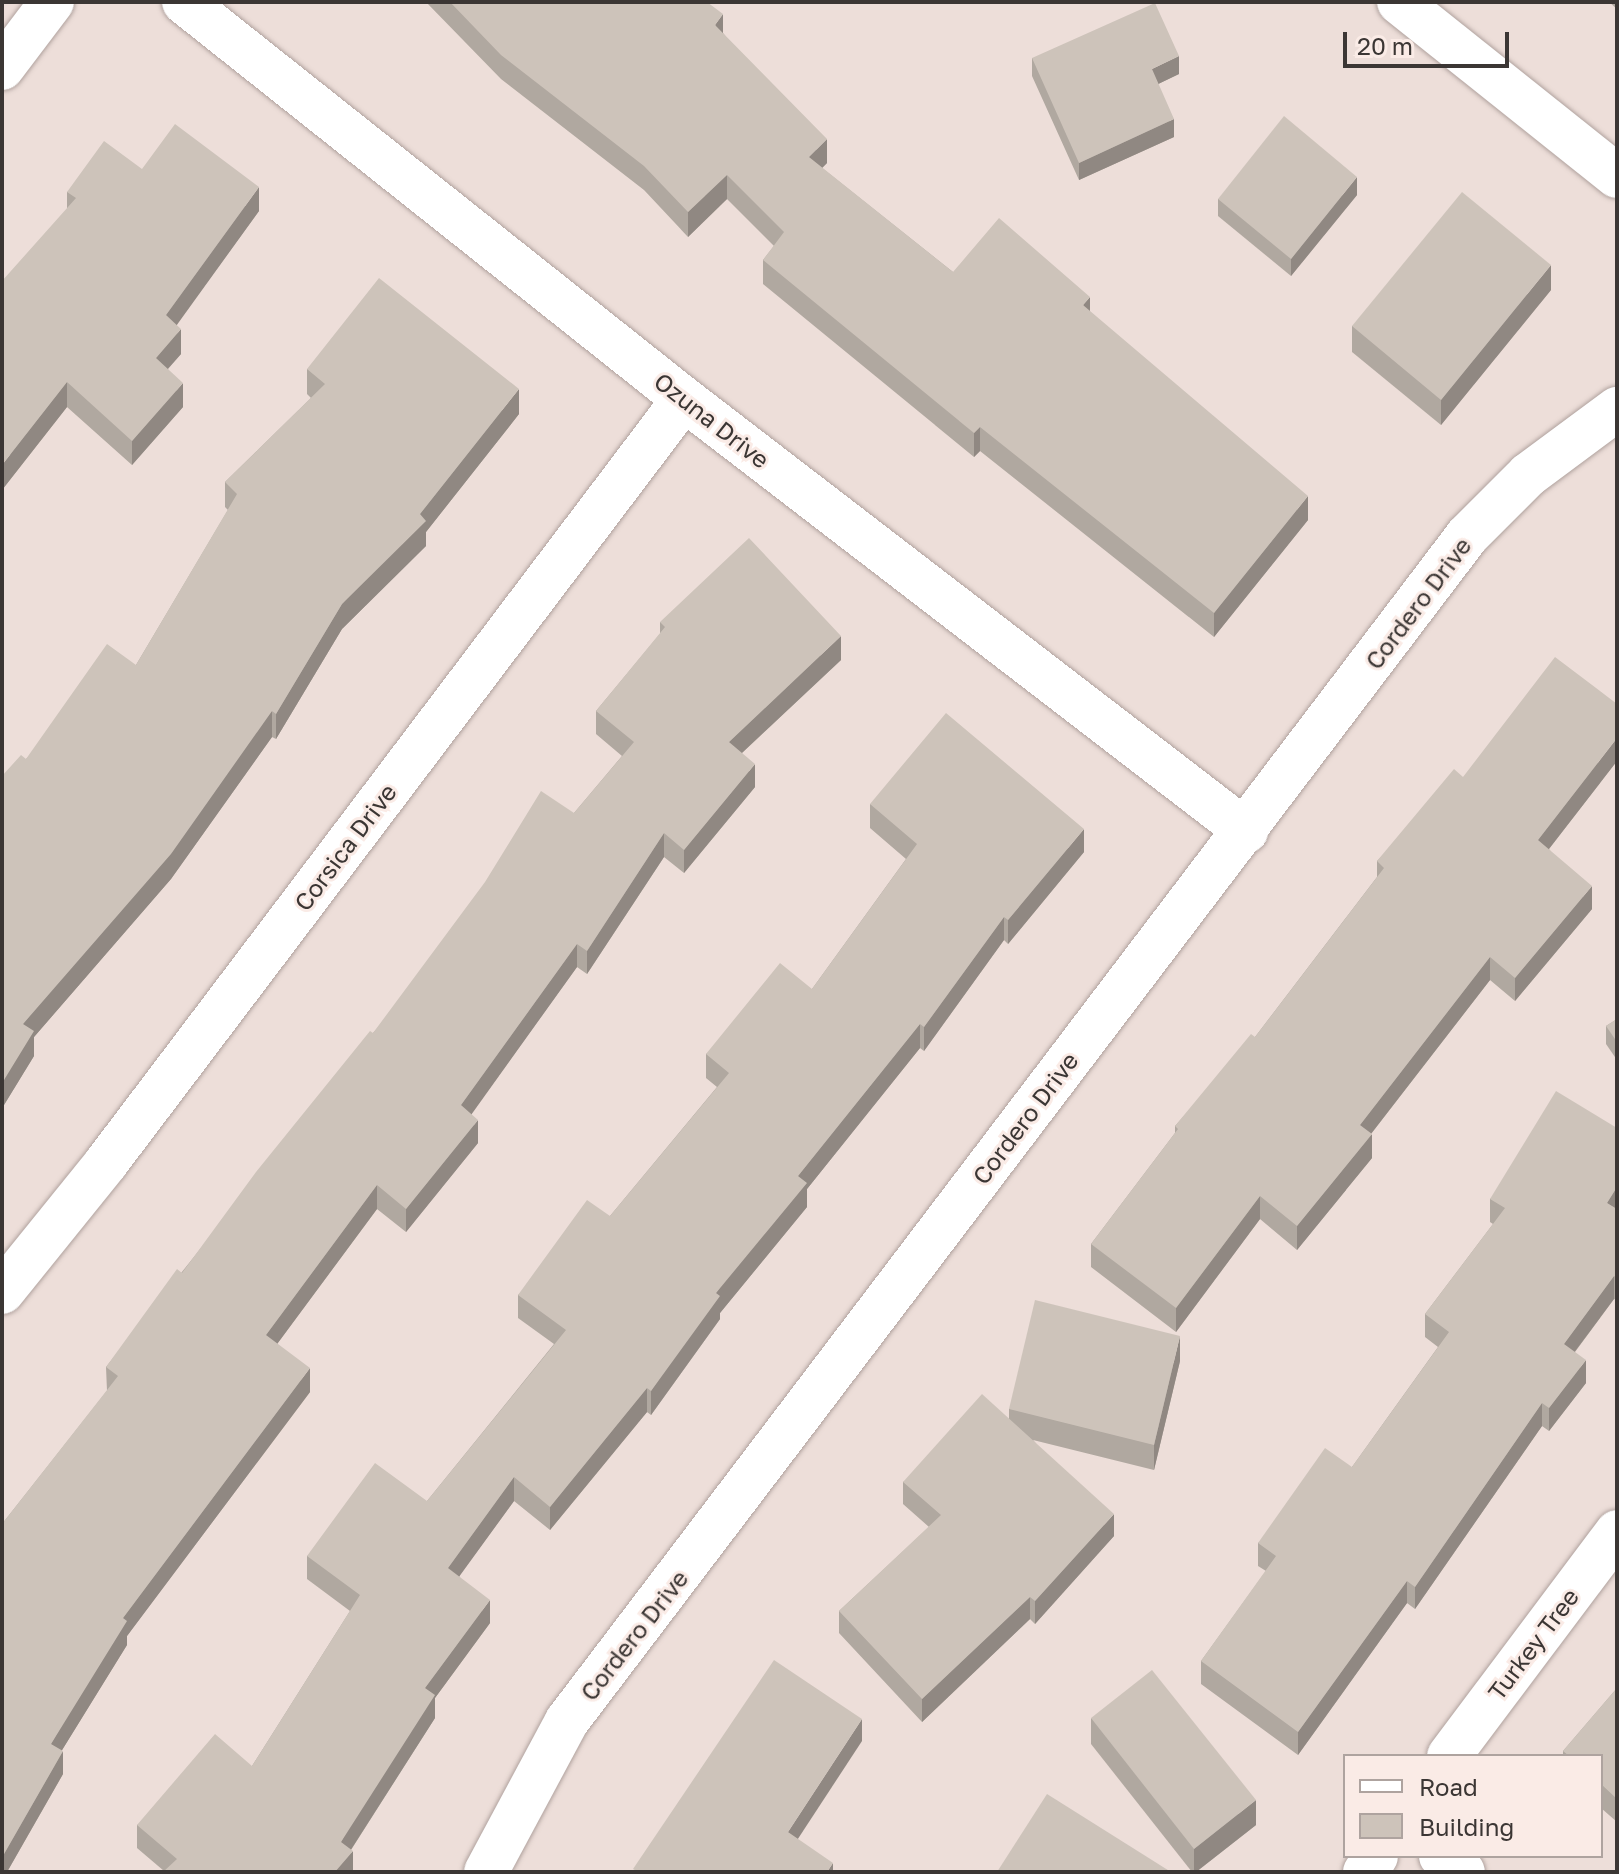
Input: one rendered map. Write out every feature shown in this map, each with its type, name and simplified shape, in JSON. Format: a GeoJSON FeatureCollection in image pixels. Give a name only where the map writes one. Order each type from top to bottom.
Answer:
{"type":"FeatureCollection","features":[{"type":"Feature","properties":{"kind":"street"},"geometry":{"type":"LineString","coordinates":[[2,68],[52,2]]}},
{"type":"Feature","properties":{"kind":"street","name":"Ozuna Drive"},"geometry":{"type":"LineString","coordinates":[[184,2],[684,399],[1246,831]]}},
{"type":"Feature","properties":{"kind":"street"},"geometry":{"type":"LineString","coordinates":[[1399,2],[1617,176]]}},
{"type":"Feature","properties":{"kind":"street","name":"Corsica Drive"},"geometry":{"type":"LineString","coordinates":[[2,1292],[106,1163],[684,399]]}},
{"type":"Feature","properties":{"kind":"street","name":"Cordero Drive"},"geometry":{"type":"LineString","coordinates":[[486,1872],[567,1721],[1246,831],[1467,536],[1528,475],[1617,409]]}},
{"type":"Feature","properties":{"kind":"street","name":"Turkey Tree"},"geometry":{"type":"LineString","coordinates":[[1450,1754],[1617,1532]]}},
{"type":"Feature","properties":{"kind":"street"},"geometry":{"type":"LineString","coordinates":[[1444,1858],[1463,1872]]}},
{"type":"Feature","properties":{"kind":"building"},"geometry":{"type":"Polygon","coordinates":[[[450,2],[707,2],[723,14],[715,25],[827,139],[809,157],[953,272],[999,218],[1090,297],[1083,305],[1308,496],[1214,613],[980,427],[974,433],[763,260],[784,232],[727,175],[688,212],[644,166],[501,55],[450,2]]]}},
{"type":"Feature","properties":{"kind":"building"},"geometry":{"type":"Polygon","coordinates":[[[1155,3],[1179,56],[1152,69],[1174,119],[1079,163],[1032,58],[1155,3]]]}},
{"type":"Feature","properties":{"kind":"building"},"geometry":{"type":"Polygon","coordinates":[[[1284,116],[1357,177],[1291,259],[1218,199],[1284,116]]]}},
{"type":"Feature","properties":{"kind":"building"},"geometry":{"type":"Polygon","coordinates":[[[175,124],[259,187],[166,315],[181,329],[156,358],[183,383],[132,441],[67,382],[2,465],[2,281],[76,198],[67,192],[104,141],[142,169],[175,124]]]}},
{"type":"Feature","properties":{"kind":"building"},"geometry":{"type":"Polygon","coordinates":[[[1462,192],[1551,265],[1441,400],[1352,326],[1462,192]]]}},
{"type":"Feature","properties":{"kind":"building"},"geometry":{"type":"Polygon","coordinates":[[[379,278],[519,389],[420,514],[426,521],[342,604],[276,714],[272,711],[171,854],[23,1024],[34,1031],[4,1080],[2,776],[21,755],[26,759],[107,644],[136,665],[237,494],[225,482],[325,384],[307,369],[379,278]]]}},
{"type":"Feature","properties":{"kind":"building"},"geometry":{"type":"Polygon","coordinates":[[[749,538],[841,636],[729,742],[755,764],[684,850],[664,833],[587,951],[577,944],[461,1105],[478,1120],[406,1209],[377,1185],[266,1335],[310,1368],[123,1618],[127,1621],[51,1744],[63,1751],[2,1853],[2,1524],[118,1376],[106,1367],[177,1269],[182,1273],[256,1172],[370,1031],[373,1033],[485,882],[541,791],[574,813],[634,742],[596,711],[665,627],[660,622],[749,538]]]}},
{"type":"Feature","properties":{"kind":"building"},"geometry":{"type":"Polygon","coordinates":[[[1555,657],[1617,704],[1617,738],[1538,840],[1592,886],[1515,978],[1490,957],[1360,1125],[1372,1134],[1297,1226],[1260,1196],[1176,1308],[1091,1244],[1178,1129],[1175,1126],[1251,1034],[1255,1037],[1384,868],[1377,861],[1454,769],[1463,777],[1555,657]]]}},
{"type":"Feature","properties":{"kind":"building"},"geometry":{"type":"Polygon","coordinates":[[[946,713],[1084,829],[1008,920],[1004,917],[924,1027],[920,1024],[798,1176],[807,1183],[716,1293],[720,1296],[651,1391],[647,1388],[550,1507],[514,1477],[448,1568],[490,1600],[425,1688],[435,1695],[341,1842],[353,1851],[335,1872],[163,1872],[177,1859],[137,1825],[215,1734],[252,1766],[360,1595],[307,1556],[375,1463],[427,1501],[566,1330],[518,1295],[587,1200],[610,1216],[729,1073],[706,1054],[780,963],[812,989],[917,844],[870,804],[946,713]]]}},
{"type":"Feature","properties":{"kind":"building"},"geometry":{"type":"Polygon","coordinates":[[[1617,1019],[1617,1042],[1606,1026],[1617,1019]]]}},
{"type":"Feature","properties":{"kind":"building"},"geometry":{"type":"Polygon","coordinates":[[[1556,1091],[1617,1128],[1617,1187],[1607,1203],[1617,1209],[1617,1278],[1614,1276],[1564,1344],[1586,1360],[1549,1408],[1542,1403],[1415,1587],[1407,1581],[1298,1732],[1201,1661],[1276,1556],[1258,1543],[1325,1448],[1352,1467],[1449,1332],[1425,1314],[1505,1208],[1490,1199],[1556,1091]]]}},
{"type":"Feature","properties":{"kind":"building"},"geometry":{"type":"Polygon","coordinates":[[[1035,1300],[1180,1336],[1154,1445],[1009,1409],[1035,1300]]]}},
{"type":"Feature","properties":{"kind":"building"},"geometry":{"type":"Polygon","coordinates":[[[982,1394],[1114,1514],[1035,1601],[1030,1597],[922,1699],[839,1611],[941,1515],[903,1482],[982,1394]]]}},
{"type":"Feature","properties":{"kind":"building"},"geometry":{"type":"Polygon","coordinates":[[[774,1660],[862,1719],[788,1832],[833,1863],[827,1872],[638,1872],[633,1869],[774,1660]]]}},
{"type":"Feature","properties":{"kind":"building"},"geometry":{"type":"Polygon","coordinates":[[[1152,1670],[1256,1800],[1194,1849],[1091,1718],[1152,1670]]]}},
{"type":"Feature","properties":{"kind":"building"},"geometry":{"type":"Polygon","coordinates":[[[1617,1688],[1617,1799],[1603,1786],[1603,1754],[1567,1754],[1563,1751],[1617,1688]]]}},
{"type":"Feature","properties":{"kind":"building"},"geometry":{"type":"Polygon","coordinates":[[[1047,1794],[1171,1872],[997,1872],[1047,1794]]]}}]}
